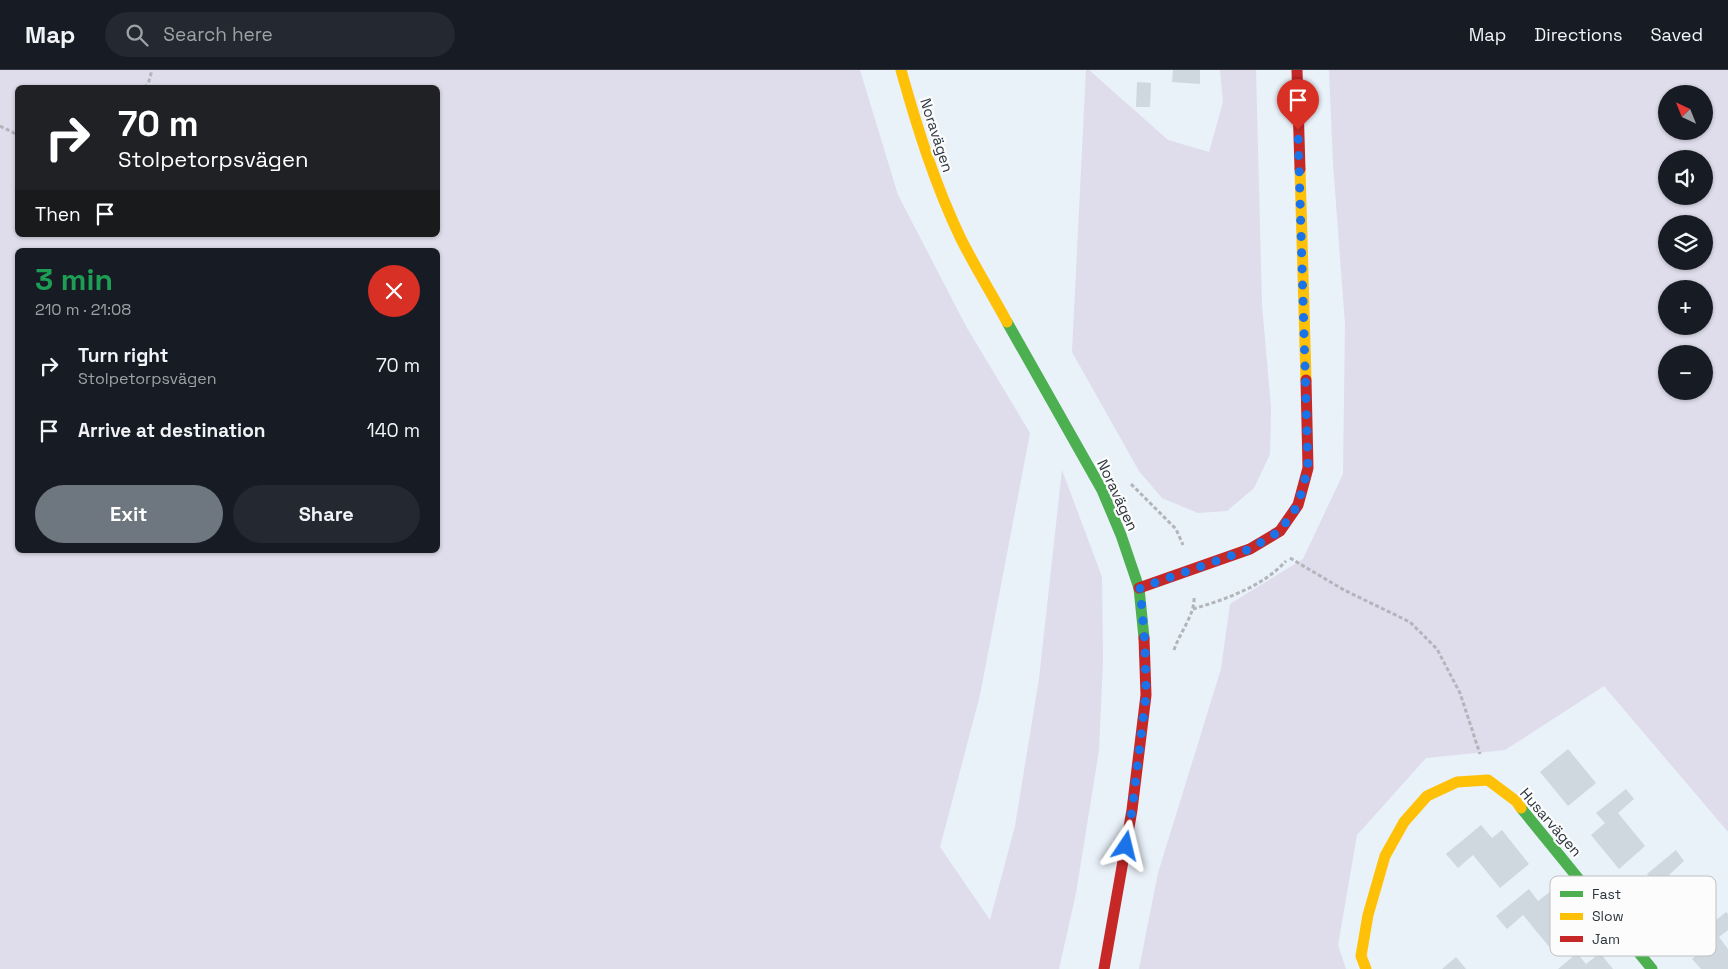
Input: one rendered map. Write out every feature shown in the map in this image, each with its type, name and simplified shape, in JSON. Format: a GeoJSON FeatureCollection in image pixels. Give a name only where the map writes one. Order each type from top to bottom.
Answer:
{"type":"FeatureCollection","features":[{"type":"Feature","properties":{"kind":"street","name":"Noravägen"},"geometry":{"type":"LineString","coordinates":[[901,70],[915,119],[943,198],[961,240],[1102,490],[1140,588],[1145,644],[1146,695],[1132,810],[1104,969]]}},
{"type":"Feature","properties":{"kind":"street"},"geometry":{"type":"LineString","coordinates":[[1140,588],[1250,549],[1280,531],[1298,505],[1308,468],[1297,70]]}},
{"type":"Feature","properties":{"kind":"street"},"geometry":{"type":"LineString","coordinates":[[1366,969],[1361,956],[1368,915],[1385,856],[1404,822],[1428,796],[1457,782],[1488,780]]}},
{"type":"Feature","properties":{"kind":"street","name":"Husarvägen"},"geometry":{"type":"LineString","coordinates":[[1488,780],[1516,801],[1577,876]]}},
{"type":"Feature","properties":{"kind":"street","name":"Husarvägen"},"geometry":{"type":"LineString","coordinates":[[1641,956],[1652,969]]}},
{"type":"Feature","properties":{"kind":"path"},"geometry":{"type":"LineString","coordinates":[[147,85],[152,70]]}},
{"type":"Feature","properties":{"kind":"path"},"geometry":{"type":"LineString","coordinates":[[0,126],[15,134]]}},
{"type":"Feature","properties":{"kind":"path"},"geometry":{"type":"LineString","coordinates":[[1289,557],[1344,590],[1410,622],[1438,649],[1460,693],[1488,780]]}},
{"type":"Feature","properties":{"kind":"shaded area"},"geometry":{"type":"Polygon","coordinates":[[[0,70],[860,70],[898,195],[967,328],[1030,433],[980,695],[940,847],[990,920],[1015,826],[1039,679],[1062,470],[1102,577],[1103,660],[1099,750],[1076,893],[1059,969],[0,969],[0,70]]]}},
{"type":"Feature","properties":{"kind":"shaded area"},"geometry":{"type":"Polygon","coordinates":[[[1086,70],[1089,70],[1168,140],[1209,152],[1223,102],[1220,70],[1256,70],[1262,305],[1271,408],[1270,454],[1254,488],[1227,511],[1198,513],[1162,498],[1139,471],[1072,352],[1086,70]]]}},
{"type":"Feature","properties":{"kind":"shaded area"},"geometry":{"type":"Polygon","coordinates":[[[1329,70],[1728,70],[1728,832],[1604,686],[1505,750],[1426,758],[1357,835],[1338,945],[1346,969],[1139,969],[1158,873],[1221,669],[1230,604],[1303,559],[1343,474],[1345,324],[1333,163],[1329,70]]]}},
{"type":"Feature","properties":{"kind":"building"},"geometry":{"type":"Polygon","coordinates":[[[1173,70],[1200,70],[1200,84],[1172,82],[1173,70]]]}},
{"type":"Feature","properties":{"kind":"building"},"geometry":{"type":"Polygon","coordinates":[[[1137,82],[1151,83],[1150,107],[1136,107],[1137,82]]]}},
{"type":"Feature","properties":{"kind":"building"},"geometry":{"type":"Polygon","coordinates":[[[1568,749],[1596,783],[1568,806],[1540,772],[1568,749]]]}},
{"type":"Feature","properties":{"kind":"building"},"geometry":{"type":"Polygon","coordinates":[[[1626,789],[1634,799],[1618,813],[1645,846],[1619,869],[1591,835],[1605,823],[1596,813],[1626,789]]]}},
{"type":"Feature","properties":{"kind":"building"},"geometry":{"type":"Polygon","coordinates":[[[1481,825],[1492,838],[1502,830],[1529,864],[1500,888],[1473,855],[1458,868],[1446,854],[1481,825]]]}},
{"type":"Feature","properties":{"kind":"building"},"geometry":{"type":"Polygon","coordinates":[[[1676,850],[1684,861],[1670,876],[1649,876],[1647,874],[1676,850]]]}},
{"type":"Feature","properties":{"kind":"building"},"geometry":{"type":"Polygon","coordinates":[[[1529,889],[1538,901],[1550,892],[1550,948],[1523,915],[1507,929],[1496,916],[1529,889]]]}},
{"type":"Feature","properties":{"kind":"building"},"geometry":{"type":"Polygon","coordinates":[[[1726,912],[1728,914],[1728,930],[1719,937],[1728,949],[1728,969],[1701,969],[1692,959],[1695,956],[1716,956],[1716,920],[1726,912]]]}},
{"type":"Feature","properties":{"kind":"building"},"geometry":{"type":"Polygon","coordinates":[[[1573,956],[1579,956],[1586,964],[1596,956],[1602,956],[1613,969],[1558,969],[1573,956]]]}},
{"type":"Feature","properties":{"kind":"building"},"geometry":{"type":"Polygon","coordinates":[[[1456,957],[1466,969],[1442,969],[1456,957]]]}},
{"type":"Feature","properties":{"kind":"traffic: fast"},"geometry":{"type":"LineString","coordinates":[[1007,322],[1102,490],[1121,535],[1139,588],[1144,638]]}},
{"type":"Feature","properties":{"kind":"traffic: fast"},"geometry":{"type":"LineString","coordinates":[[1521,808],[1576,876]]}},
{"type":"Feature","properties":{"kind":"traffic: fast"},"geometry":{"type":"LineString","coordinates":[[1641,956],[1652,969]]}},
{"type":"Feature","properties":{"kind":"traffic: slow"},"geometry":{"type":"LineString","coordinates":[[901,70],[927,156],[943,198],[966,249],[1007,322]]}},
{"type":"Feature","properties":{"kind":"traffic: slow"},"geometry":{"type":"LineString","coordinates":[[1300,169],[1306,380]]}},
{"type":"Feature","properties":{"kind":"traffic: slow"},"geometry":{"type":"LineString","coordinates":[[1366,969],[1361,956],[1368,915],[1385,856],[1404,822],[1427,796],[1457,782],[1488,780],[1516,801],[1521,808]]}},
{"type":"Feature","properties":{"kind":"traffic: jam"},"geometry":{"type":"LineString","coordinates":[[1297,70],[1300,169]]}},
{"type":"Feature","properties":{"kind":"traffic: jam"},"geometry":{"type":"LineString","coordinates":[[1139,588],[1250,549],[1280,531],[1298,505],[1308,468],[1306,380]]}},
{"type":"Feature","properties":{"kind":"traffic: jam"},"geometry":{"type":"LineString","coordinates":[[1104,969],[1132,810],[1146,695],[1144,638]]}},
{"type":"Feature","properties":{"kind":"route"},"geometry":{"type":"LineString","coordinates":[[1126,846],[1146,695],[1145,644],[1140,588],[1250,549],[1280,531],[1298,505],[1308,468],[1298,130]]}}]}
